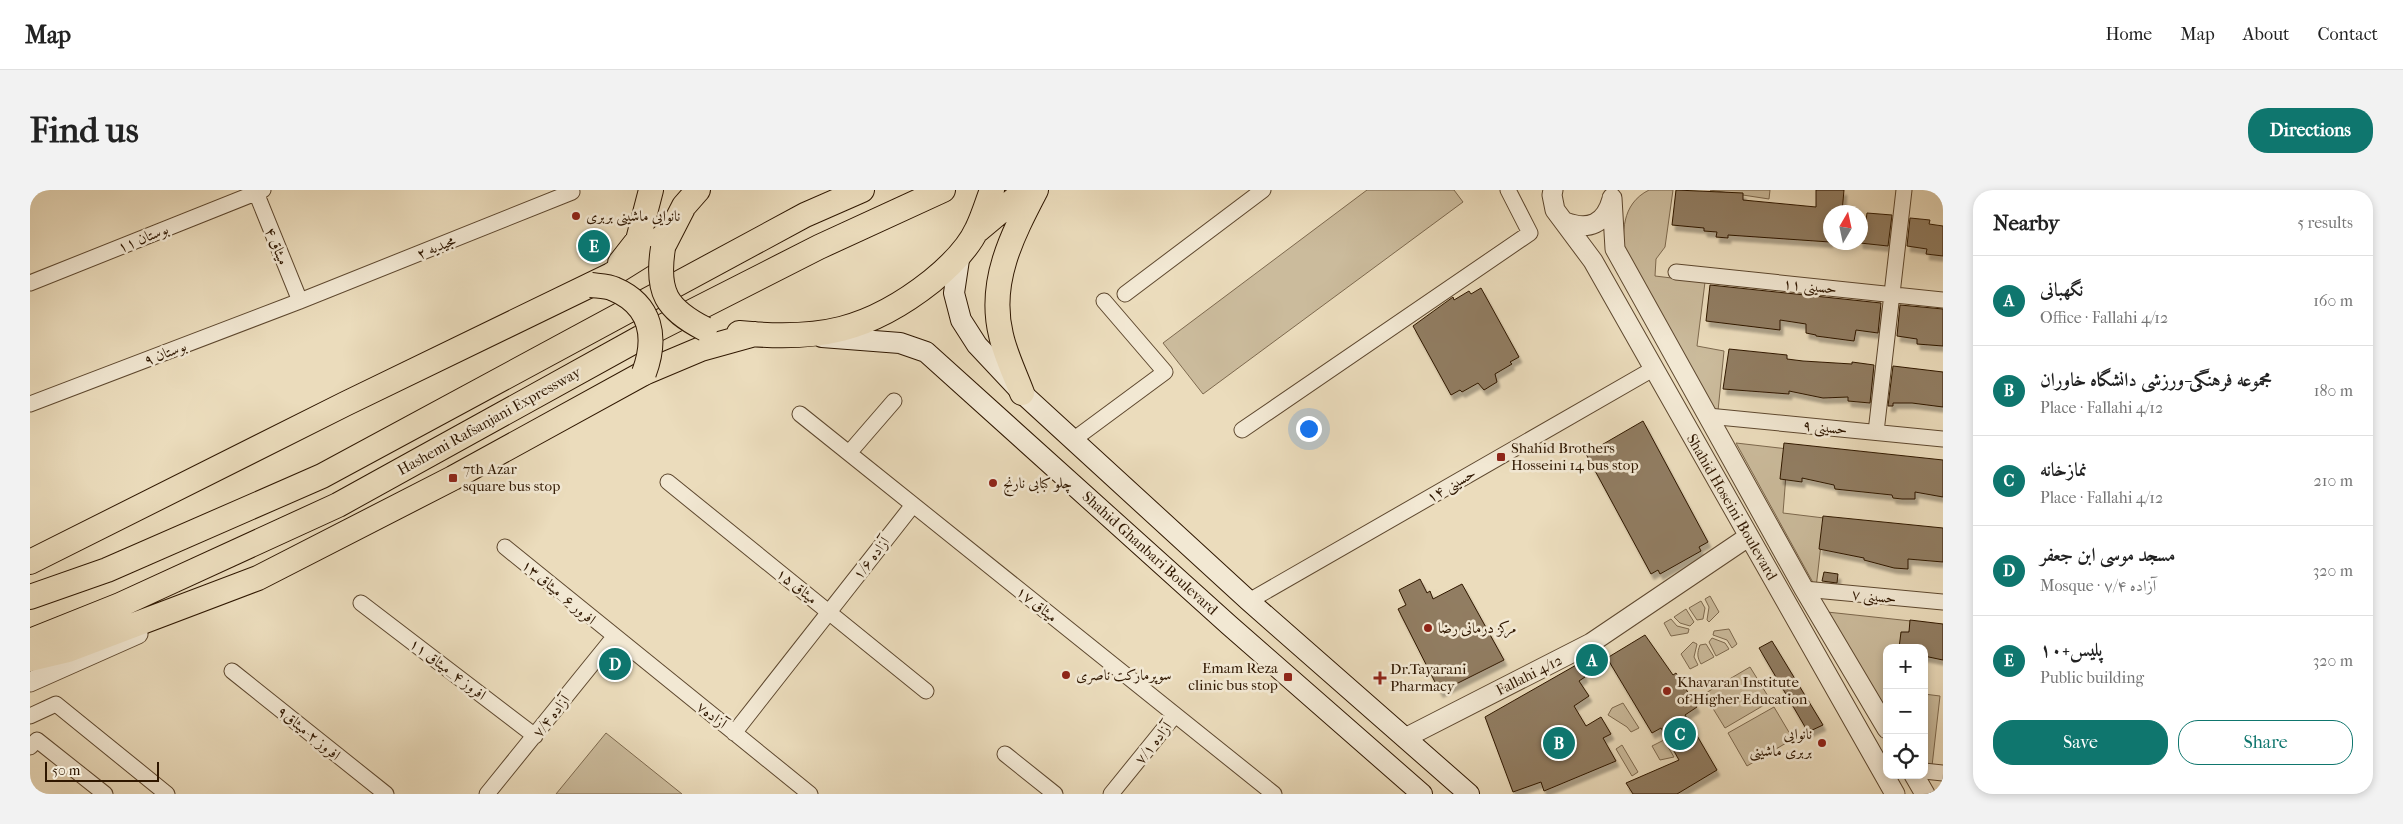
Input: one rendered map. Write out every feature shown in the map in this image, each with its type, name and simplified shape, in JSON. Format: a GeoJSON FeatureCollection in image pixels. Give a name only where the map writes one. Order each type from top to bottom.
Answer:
{"type":"FeatureCollection","features":[{"type":"Feature","properties":{"kind":"highway"},"geometry":{"type":"LineString","coordinates":[[601,280],[638,240],[651,190]]}},
{"type":"Feature","properties":{"kind":"highway","name":"Hashemi Rafsanjani Expressway"},"geometry":{"type":"LineString","coordinates":[[30,596],[107,570],[322,476],[805,215],[862,190]]}},
{"type":"Feature","properties":{"kind":"highway","name":"Hashemi Rafsanjani Expressway"},"geometry":{"type":"LineString","coordinates":[[30,641],[120,605],[338,505],[640,338],[819,247],[943,190]]}},
{"type":"Feature","properties":{"kind":"highway"},"geometry":{"type":"LineString","coordinates":[[977,231],[992,190]]}},
{"type":"Feature","properties":{"kind":"highway"},"geometry":{"type":"LineString","coordinates":[[690,195],[667,238],[659,273],[666,298],[682,317],[705,329],[755,334],[806,336],[849,328],[888,312],[944,271],[977,231],[1015,199],[1030,190]]}},
{"type":"Feature","properties":{"kind":"highway"},"geometry":{"type":"LineString","coordinates":[[1022,392],[1001,335],[997,305],[998,284],[1010,239],[1036,190]]}},
{"type":"Feature","properties":{"kind":"highway"},"geometry":{"type":"LineString","coordinates":[[30,562],[345,404],[601,280],[667,238]]}},
{"type":"Feature","properties":{"kind":"highway"},"geometry":{"type":"LineString","coordinates":[[601,280],[632,300],[646,317],[652,336],[651,355],[644,374]]}},
{"type":"Feature","properties":{"kind":"highway","name":"Hashemi Rafsanjani Expressway"},"geometry":{"type":"LineString","coordinates":[[30,659],[68,650],[258,578],[453,478],[644,374],[701,349],[755,334]]}},
{"type":"Feature","properties":{"kind":"main road","name":"Shahid Ghanbari Boulevard"},"geometry":{"type":"LineString","coordinates":[[960,253],[954,293],[961,320],[977,345],[1022,392],[1249,601],[1469,794]]}},
{"type":"Feature","properties":{"kind":"main road","name":"Shahid Ghanbari Boulevard"},"geometry":{"type":"LineString","coordinates":[[806,336],[900,343],[926,352],[1229,625],[1422,794]]}},
{"type":"Feature","properties":{"kind":"main road"},"geometry":{"type":"LineString","coordinates":[[1229,625],[1249,601]]}},
{"type":"Feature","properties":{"kind":"street"},"geometry":{"type":"LineString","coordinates":[[1125,294],[1262,190]]}},
{"type":"Feature","properties":{"kind":"street"},"geometry":{"type":"LineString","coordinates":[[1242,430],[1530,233],[1508,190]]}},
{"type":"Feature","properties":{"kind":"street","name":"Shahid Hoseini Boulevard"},"geometry":{"type":"LineString","coordinates":[[1553,190],[1552,196],[1555,210],[1593,261],[1895,794]]}},
{"type":"Feature","properties":{"kind":"street"},"geometry":{"type":"LineString","coordinates":[[1876,432],[1904,190]]}},
{"type":"Feature","properties":{"kind":"street","name":"بوستان ۱۱"},"geometry":{"type":"LineString","coordinates":[[30,283],[258,191]]}},
{"type":"Feature","properties":{"kind":"street","name":"میثاق ۴"},"geometry":{"type":"LineString","coordinates":[[258,191],[300,301]]}},
{"type":"Feature","properties":{"kind":"street","name":"مجیدیه ۲"},"geometry":{"type":"LineString","coordinates":[[300,301],[572,192]]}},
{"type":"Feature","properties":{"kind":"street"},"geometry":{"type":"LineString","coordinates":[[1565,222],[1577,226],[1601,220],[1609,211],[1614,193]]}},
{"type":"Feature","properties":{"kind":"street","name":"Shahid Hoseini Boulevard"},"geometry":{"type":"LineString","coordinates":[[1614,193],[1616,249],[1804,589],[1883,722]]}},
{"type":"Feature","properties":{"kind":"street","name":"حسینی ۱۱"},"geometry":{"type":"LineString","coordinates":[[1676,272],[1943,300]]}},
{"type":"Feature","properties":{"kind":"street","name":"بوستان ۹"},"geometry":{"type":"LineString","coordinates":[[30,404],[300,301]]}},
{"type":"Feature","properties":{"kind":"street"},"geometry":{"type":"LineString","coordinates":[[1073,440],[1165,372],[1104,301]]}},
{"type":"Feature","properties":{"kind":"street","name":"حسینی ۱۴"},"geometry":{"type":"LineString","coordinates":[[1249,601],[1654,369]]}},
{"type":"Feature","properties":{"kind":"street"},"geometry":{"type":"LineString","coordinates":[[849,453],[894,401]]}},
{"type":"Feature","properties":{"kind":"street","name":"میثاق ۱۷"},"geometry":{"type":"LineString","coordinates":[[800,414],[1274,794]]}},
{"type":"Feature","properties":{"kind":"street","name":"حسینی ۹"},"geometry":{"type":"LineString","coordinates":[[1708,416],[1943,439]]}},
{"type":"Feature","properties":{"kind":"street","name":"میثاق ۱۵"},"geometry":{"type":"LineString","coordinates":[[668,482],[926,691]]}},
{"type":"Feature","properties":{"kind":"street","name":"آزاده ۱/۶"},"geometry":{"type":"LineString","coordinates":[[734,733],[913,505]]}},
{"type":"Feature","properties":{"kind":"street","name":"Fallahi 4/12"},"geometry":{"type":"LineString","coordinates":[[1405,738],[1592,643],[1748,537]]}},
{"type":"Feature","properties":{"kind":"street","name":"افرور ۶_میثاق ۱۳"},"geometry":{"type":"LineString","coordinates":[[505,547],[614,637]]}},
{"type":"Feature","properties":{"kind":"street"},"geometry":{"type":"LineString","coordinates":[[30,682],[62,670],[258,578]]}},
{"type":"Feature","properties":{"kind":"street","name":"حسینی ۷"},"geometry":{"type":"LineString","coordinates":[[1804,589],[1943,602]]}},
{"type":"Feature","properties":{"kind":"street","name":"افروز ۴_میثاق ۱۱"},"geometry":{"type":"LineString","coordinates":[[361,603],[535,736]]}},
{"type":"Feature","properties":{"kind":"street","name":"آزاده۷"},"geometry":{"type":"LineString","coordinates":[[614,637],[810,794]]}},
{"type":"Feature","properties":{"kind":"street","name":"آزاده ۷/۴"},"geometry":{"type":"LineString","coordinates":[[487,794],[614,637]]}},
{"type":"Feature","properties":{"kind":"street","name":"افروز ۲-میثاق۹"},"geometry":{"type":"LineString","coordinates":[[232,671],[386,794]]}},
{"type":"Feature","properties":{"kind":"street"},"geometry":{"type":"LineString","coordinates":[[30,716],[56,704],[167,794]]}},
{"type":"Feature","properties":{"kind":"street","name":"آزاده ۷/۱"},"geometry":{"type":"LineString","coordinates":[[1111,794],[1175,715]]}},
{"type":"Feature","properties":{"kind":"street"},"geometry":{"type":"LineString","coordinates":[[30,747],[38,740],[105,794]]}},
{"type":"Feature","properties":{"kind":"street"},"geometry":{"type":"LineString","coordinates":[[1005,754],[1055,794]]}},
{"type":"Feature","properties":{"kind":"street"},"geometry":{"type":"LineString","coordinates":[[1928,771],[1943,773]]}},
{"type":"Feature","properties":{"kind":"street"},"geometry":{"type":"LineString","coordinates":[[1916,779],[1925,794]]}},
{"type":"Feature","properties":{"kind":"shaded area"},"geometry":{"type":"Polygon","coordinates":[[[1367,190],[1454,190],[1463,202],[1203,394],[1163,343],[1367,190]]]}},
{"type":"Feature","properties":{"kind":"shaded area"},"geometry":{"type":"Polygon","coordinates":[[[1649,190],[1673,190],[1665,247],[1656,259],[1655,276],[1705,282],[1697,346],[1724,351],[1718,411],[1712,410],[1625,259],[1624,229],[1628,211],[1640,196],[1649,190]]]}},
{"type":"Feature","properties":{"kind":"shaded area"},"geometry":{"type":"Polygon","coordinates":[[[1710,190],[1770,190],[1769,199],[1710,190]]]}},
{"type":"Feature","properties":{"kind":"shaded area"},"geometry":{"type":"Polygon","coordinates":[[[1736,443],[1788,449],[1783,513],[1824,518],[1816,588],[1736,443]]]}},
{"type":"Feature","properties":{"kind":"shaded area"},"geometry":{"type":"Polygon","coordinates":[[[1710,596],[1719,612],[1709,622],[1707,620],[1709,607],[1705,599],[1710,596]]]}},
{"type":"Feature","properties":{"kind":"shaded area"},"geometry":{"type":"Polygon","coordinates":[[[1701,601],[1705,608],[1703,619],[1697,620],[1689,608],[1701,601]]]}},
{"type":"Feature","properties":{"kind":"shaded area"},"geometry":{"type":"Polygon","coordinates":[[[1686,609],[1694,622],[1690,626],[1680,623],[1674,617],[1686,609]]]}},
{"type":"Feature","properties":{"kind":"shaded area"},"geometry":{"type":"Polygon","coordinates":[[[1827,612],[1911,621],[1907,644],[1883,644],[1883,706],[1827,612]]]}},
{"type":"Feature","properties":{"kind":"shaded area"},"geometry":{"type":"Polygon","coordinates":[[[1671,619],[1677,626],[1689,629],[1688,633],[1671,636],[1664,623],[1671,619]]]}},
{"type":"Feature","properties":{"kind":"shaded area"},"geometry":{"type":"Polygon","coordinates":[[[1729,629],[1737,644],[1732,648],[1727,640],[1713,635],[1714,631],[1729,629]]]}},
{"type":"Feature","properties":{"kind":"shaded area"},"geometry":{"type":"Polygon","coordinates":[[[1712,638],[1725,643],[1729,649],[1716,656],[1709,642],[1712,638]]]}},
{"type":"Feature","properties":{"kind":"shaded area"},"geometry":{"type":"Polygon","coordinates":[[[1693,642],[1697,644],[1694,657],[1698,665],[1690,669],[1681,654],[1693,642]]]}},
{"type":"Feature","properties":{"kind":"shaded area"},"geometry":{"type":"Polygon","coordinates":[[[1706,644],[1714,657],[1701,664],[1698,650],[1700,645],[1706,644]]]}},
{"type":"Feature","properties":{"kind":"shaded area"},"geometry":{"type":"Polygon","coordinates":[[[1750,667],[1771,701],[1725,728],[1704,694],[1750,667]]]}},
{"type":"Feature","properties":{"kind":"shaded area"},"geometry":{"type":"Polygon","coordinates":[[[1928,694],[1940,696],[1932,766],[1928,765],[1928,694]]]}},
{"type":"Feature","properties":{"kind":"shaded area"},"geometry":{"type":"Polygon","coordinates":[[[1623,703],[1639,728],[1631,732],[1627,727],[1608,715],[1612,708],[1623,703]]]}},
{"type":"Feature","properties":{"kind":"shaded area"},"geometry":{"type":"Polygon","coordinates":[[[1774,707],[1793,739],[1747,766],[1728,733],[1774,707]]]}},
{"type":"Feature","properties":{"kind":"shaded area"},"geometry":{"type":"Polygon","coordinates":[[[606,733],[682,794],[556,794],[606,733]]]}},
{"type":"Feature","properties":{"kind":"shaded area"},"geometry":{"type":"Polygon","coordinates":[[[1664,740],[1674,757],[1660,760],[1652,746],[1664,740]]]}},
{"type":"Feature","properties":{"kind":"shaded area"},"geometry":{"type":"Polygon","coordinates":[[[1622,745],[1638,772],[1632,776],[1616,749],[1622,745]]]}},
{"type":"Feature","properties":{"kind":"building"},"geometry":{"type":"Polygon","coordinates":[[[1676,190],[1743,193],[1743,200],[1816,207],[1816,190],[1844,190],[1843,205],[1823,205],[1823,242],[1728,235],[1728,238],[1716,237],[1717,232],[1704,231],[1704,228],[1672,225],[1676,190]]]}},
{"type":"Feature","properties":{"kind":"building"},"geometry":{"type":"Polygon","coordinates":[[[1868,213],[1892,215],[1888,246],[1868,244],[1868,213]]]}},
{"type":"Feature","properties":{"kind":"building"},"geometry":{"type":"Polygon","coordinates":[[[1910,218],[1930,220],[1929,224],[1943,226],[1943,256],[1926,254],[1927,249],[1907,246],[1910,218]]]}},
{"type":"Feature","properties":{"kind":"building"},"geometry":{"type":"Polygon","coordinates":[[[1710,285],[1881,303],[1878,333],[1856,330],[1854,341],[1816,336],[1806,333],[1806,324],[1780,320],[1780,330],[1706,321],[1710,285]]]}},
{"type":"Feature","properties":{"kind":"building"},"geometry":{"type":"Polygon","coordinates":[[[1481,288],[1519,357],[1510,362],[1512,364],[1495,374],[1497,382],[1484,390],[1478,383],[1462,392],[1460,390],[1451,395],[1413,326],[1453,297],[1454,300],[1469,291],[1471,294],[1481,288]]]}},
{"type":"Feature","properties":{"kind":"building"},"geometry":{"type":"Polygon","coordinates":[[[1900,305],[1943,309],[1943,346],[1917,344],[1917,339],[1897,336],[1900,305]]]}},
{"type":"Feature","properties":{"kind":"building"},"geometry":{"type":"Polygon","coordinates":[[[1729,349],[1787,355],[1787,359],[1803,361],[1852,364],[1852,362],[1874,365],[1870,403],[1848,401],[1848,397],[1823,398],[1789,391],[1789,394],[1723,389],[1729,349]]]}},
{"type":"Feature","properties":{"kind":"building"},"geometry":{"type":"Polygon","coordinates":[[[1893,366],[1943,372],[1943,407],[1912,403],[1893,403],[1893,406],[1888,406],[1893,366]]]}},
{"type":"Feature","properties":{"kind":"building"},"geometry":{"type":"Polygon","coordinates":[[[1643,421],[1708,542],[1699,547],[1701,551],[1660,574],[1658,570],[1651,574],[1586,454],[1643,421]]]}},
{"type":"Feature","properties":{"kind":"building"},"geometry":{"type":"Polygon","coordinates":[[[1784,443],[1943,460],[1943,497],[1915,492],[1915,499],[1902,499],[1893,498],[1892,495],[1835,489],[1834,485],[1802,478],[1802,482],[1780,479],[1784,443]]]}},
{"type":"Feature","properties":{"kind":"building"},"geometry":{"type":"Polygon","coordinates":[[[1823,516],[1943,528],[1943,562],[1908,559],[1908,569],[1894,568],[1864,560],[1864,558],[1819,549],[1823,516]]]}},
{"type":"Feature","properties":{"kind":"building"},"geometry":{"type":"Polygon","coordinates":[[[1824,572],[1838,574],[1837,583],[1822,581],[1824,572]]]}},
{"type":"Feature","properties":{"kind":"building"},"geometry":{"type":"Polygon","coordinates":[[[1420,579],[1427,593],[1430,591],[1433,599],[1462,584],[1504,660],[1440,692],[1398,609],[1406,605],[1399,590],[1420,579]]]}},
{"type":"Feature","properties":{"kind":"building"},"geometry":{"type":"Polygon","coordinates":[[[1910,620],[1943,624],[1943,660],[1928,657],[1928,644],[1900,644],[1901,632],[1909,632],[1910,620]]]}},
{"type":"Feature","properties":{"kind":"building"},"geometry":{"type":"Polygon","coordinates":[[[1645,635],[1673,675],[1676,673],[1697,707],[1685,715],[1717,770],[1677,794],[1633,794],[1626,783],[1679,760],[1661,728],[1652,733],[1607,658],[1645,635]]]}},
{"type":"Feature","properties":{"kind":"building"},"geometry":{"type":"Polygon","coordinates":[[[1772,641],[1823,725],[1808,732],[1759,648],[1772,641]]]}},
{"type":"Feature","properties":{"kind":"building"},"geometry":{"type":"Polygon","coordinates":[[[1578,664],[1585,677],[1579,681],[1589,696],[1574,706],[1586,726],[1601,717],[1611,734],[1603,738],[1616,761],[1544,791],[1541,782],[1513,792],[1485,717],[1578,664]]]}},
{"type":"Feature","properties":{"kind":"place","name":"نانوایی ماشینی بربری"},"geometry":{"type":"Point","coordinates":[576,216]}},
{"type":"Feature","properties":{"kind":"place","name":"پلیس+۱۰"},"geometry":{"type":"Point","coordinates":[594,246]}},
{"type":"Feature","properties":{"kind":"place","name":"Shahid Brothers Hosseini 14 bus stop"},"geometry":{"type":"Point","coordinates":[1501,457]}},
{"type":"Feature","properties":{"kind":"place","name":"7th Azar square bus stop"},"geometry":{"type":"Point","coordinates":[453,478]}},
{"type":"Feature","properties":{"kind":"place","name":"چلو کبابی نارنج"},"geometry":{"type":"Point","coordinates":[993,483]}},
{"type":"Feature","properties":{"kind":"place","name":"مرکز درمانی رضا"},"geometry":{"type":"Point","coordinates":[1428,628]}},
{"type":"Feature","properties":{"kind":"place","name":"نگهبانی"},"geometry":{"type":"Point","coordinates":[1592,660]}},
{"type":"Feature","properties":{"kind":"place","name":"مسجد موسی ابن جعفر"},"geometry":{"type":"Point","coordinates":[615,664]}},
{"type":"Feature","properties":{"kind":"place","name":"سوپرمارکت ناصری"},"geometry":{"type":"Point","coordinates":[1066,675]}},
{"type":"Feature","properties":{"kind":"place","name":"Emam Reza clinic bus stop"},"geometry":{"type":"Point","coordinates":[1288,677]}},
{"type":"Feature","properties":{"kind":"place","name":"Dr.Tayarani Pharmacy"},"geometry":{"type":"Point","coordinates":[1380,678]}},
{"type":"Feature","properties":{"kind":"place","name":"Khavaran Institute of Higher Education"},"geometry":{"type":"Point","coordinates":[1667,691]}},
{"type":"Feature","properties":{"kind":"place","name":"نمازخانه"},"geometry":{"type":"Point","coordinates":[1680,734]}},
{"type":"Feature","properties":{"kind":"place","name":"مجموعه فرهنگی-ورزشی دانشگاه خاوران"},"geometry":{"type":"Point","coordinates":[1559,743]}},
{"type":"Feature","properties":{"kind":"place","name":"نانوایی بربری ماشینی"},"geometry":{"type":"Point","coordinates":[1822,743]}}]}
